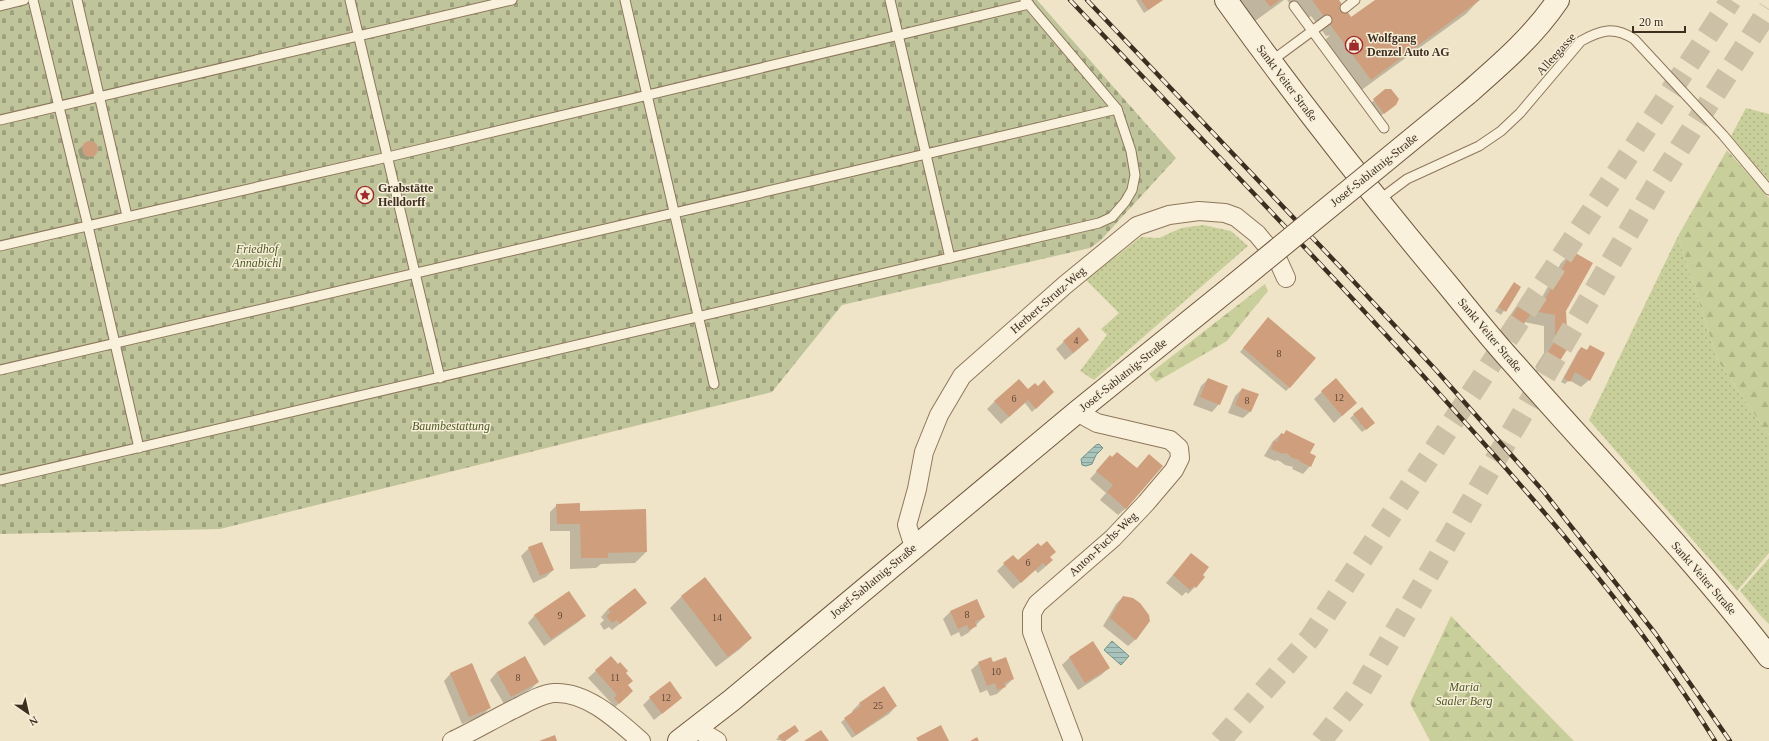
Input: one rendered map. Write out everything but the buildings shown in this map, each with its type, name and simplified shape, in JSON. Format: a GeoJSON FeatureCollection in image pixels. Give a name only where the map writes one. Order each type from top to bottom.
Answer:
{"type":"FeatureCollection","features":[{"type":"Feature","properties":{"kind":"main road","name":"Sankt Veiter Straße"},"geometry":{"type":"LineString","coordinates":[[1226,0],[1270,62],[1378,201],[1515,365],[1622,483],[1726,602],[1769,657]]}},
{"type":"Feature","properties":{"kind":"main road","name":"Josef-Sablatnig-Straße"},"geometry":{"type":"LineString","coordinates":[[688,735],[1077,412],[1467,94],[1506,60],[1542,22],[1558,0]]}},
{"type":"Feature","properties":{"kind":"street","name":"Herbert-Strutz-Weg"},"geometry":{"type":"LineString","coordinates":[[914,547],[908,525],[924,452],[939,415],[962,376],[1064,285],[1137,226],[1169,215],[1199,211],[1225,213],[1236,217],[1257,234],[1277,258],[1286,278]]}},
{"type":"Feature","properties":{"kind":"street","name":"Anton-Fuchs-Weg"},"geometry":{"type":"LineString","coordinates":[[1073,741],[1032,632],[1032,613],[1037,604],[1113,538],[1174,470],[1180,458],[1179,448],[1170,440],[1097,423],[1077,412]]}},
{"type":"Feature","properties":{"kind":"street"},"geometry":{"type":"LineString","coordinates":[[452,741],[532,700],[554,693],[572,696],[590,702],[621,724],[641,741]]}},
{"type":"Feature","properties":{"kind":"street"},"geometry":{"type":"LineString","coordinates":[[688,735],[717,741]]}},
{"type":"Feature","properties":{"kind":"lane"},"geometry":{"type":"LineString","coordinates":[[0,6],[24,0]]}},
{"type":"Feature","properties":{"kind":"lane"},"geometry":{"type":"LineString","coordinates":[[33,0],[88,226],[139,448]]}},
{"type":"Feature","properties":{"kind":"lane"},"geometry":{"type":"LineString","coordinates":[[77,0],[127,216]]}},
{"type":"Feature","properties":{"kind":"lane"},"geometry":{"type":"LineString","coordinates":[[350,0],[440,378]]}},
{"type":"Feature","properties":{"kind":"lane"},"geometry":{"type":"LineString","coordinates":[[0,120],[512,0]]}},
{"type":"Feature","properties":{"kind":"lane"},"geometry":{"type":"LineString","coordinates":[[625,0],[714,384]]}},
{"type":"Feature","properties":{"kind":"lane"},"geometry":{"type":"LineString","coordinates":[[890,0],[950,258]]}},
{"type":"Feature","properties":{"kind":"lane"},"geometry":{"type":"LineString","coordinates":[[1345,8],[1355,0]]}},
{"type":"Feature","properties":{"kind":"lane"},"geometry":{"type":"LineString","coordinates":[[0,246],[388,157],[898,35],[1027,2],[1117,109],[1131,151],[1135,175],[1132,190],[1125,202],[1112,217],[1099,223],[0,480]]}},
{"type":"Feature","properties":{"kind":"lane"},"geometry":{"type":"LineString","coordinates":[[1294,6],[1384,128]]}},
{"type":"Feature","properties":{"kind":"lane"},"geometry":{"type":"LineString","coordinates":[[1270,62],[1327,20]]}},
{"type":"Feature","properties":{"kind":"lane","name":"Alleegasse"},"geometry":{"type":"LineString","coordinates":[[1378,201],[1407,179],[1479,146],[1501,131],[1520,113],[1581,42],[1594,34],[1611,30],[1624,32],[1634,39],[1723,135],[1769,190]]}},
{"type":"Feature","properties":{"kind":"lane"},"geometry":{"type":"LineString","coordinates":[[0,370],[416,275],[675,212],[1117,109]]}},
{"type":"Feature","properties":{"kind":"green space","name":"Friedhof Annabichl"},"geometry":{"type":"Polygon","coordinates":[[[0,0],[1037,0],[1176,158],[1101,240],[1090,248],[842,305],[772,392],[220,529],[0,534],[0,0]]]}},
{"type":"Feature","properties":{"kind":"green space"},"geometry":{"type":"Polygon","coordinates":[[[1746,108],[1769,114],[1769,181],[1731,136],[1746,108]]]}},
{"type":"Feature","properties":{"kind":"green space"},"geometry":{"type":"Polygon","coordinates":[[[1727,150],[1769,198],[1769,435],[1718,361],[1678,236],[1727,150]]]}},
{"type":"Feature","properties":{"kind":"green space"},"geometry":{"type":"Polygon","coordinates":[[[1203,225],[1231,231],[1248,246],[1094,380],[1080,371],[1107,335],[1101,329],[1119,313],[1086,280],[1141,237],[1159,238],[1181,228],[1203,225]]]}},
{"type":"Feature","properties":{"kind":"green space"},"geometry":{"type":"Polygon","coordinates":[[[1678,236],[1718,361],[1769,435],[1769,553],[1737,591],[1589,420],[1678,236]]]}},
{"type":"Feature","properties":{"kind":"green space"},"geometry":{"type":"Polygon","coordinates":[[[1265,284],[1268,291],[1227,341],[1156,382],[1149,374],[1265,284]]]}},
{"type":"Feature","properties":{"kind":"green space"},"geometry":{"type":"Polygon","coordinates":[[[1769,558],[1769,624],[1740,591],[1769,558]]]}},
{"type":"Feature","properties":{"kind":"green space","name":"Maria Saaler Berg"},"geometry":{"type":"Polygon","coordinates":[[[1451,616],[1574,741],[1430,741],[1410,703],[1451,616]]]}},
{"type":"Feature","properties":{"kind":"water"},"geometry":{"type":"Polygon","coordinates":[[[1099,444],[1103,448],[1096,455],[1092,464],[1086,466],[1082,465],[1081,459],[1099,444]]]}},
{"type":"Feature","properties":{"kind":"water"},"geometry":{"type":"Polygon","coordinates":[[[1112,641],[1129,656],[1121,665],[1104,650],[1112,641]]]}},
{"type":"Feature","properties":{"kind":"tunnel"},"geometry":{"type":"LineString","coordinates":[[1220,741],[1310,638],[1731,0]]}},
{"type":"Feature","properties":{"kind":"tunnel"},"geometry":{"type":"LineString","coordinates":[[1321,741],[1361,690],[1655,187],[1769,9]]}},
{"type":"Feature","properties":{"kind":"railway"},"geometry":{"type":"LineString","coordinates":[[1070,0],[1366,313],[1530,496],[1596,574],[1658,656],[1715,741]]}},
{"type":"Feature","properties":{"kind":"railway"},"geometry":{"type":"LineString","coordinates":[[1087,0],[1344,271],[1435,369],[1544,492],[1655,633],[1730,741]]}},
{"type":"Feature","properties":{"kind":"place","name":"Wolfgang Denzel Auto AG"},"geometry":{"type":"Point","coordinates":[1354,45]}},
{"type":"Feature","properties":{"kind":"place","name":"Grabstätte Helldorff"},"geometry":{"type":"Point","coordinates":[365,195]}},
{"type":"Feature","properties":{"kind":"park label","name":"Baumbestattung"},"geometry":{"type":"Point","coordinates":[451,426]}}]}
